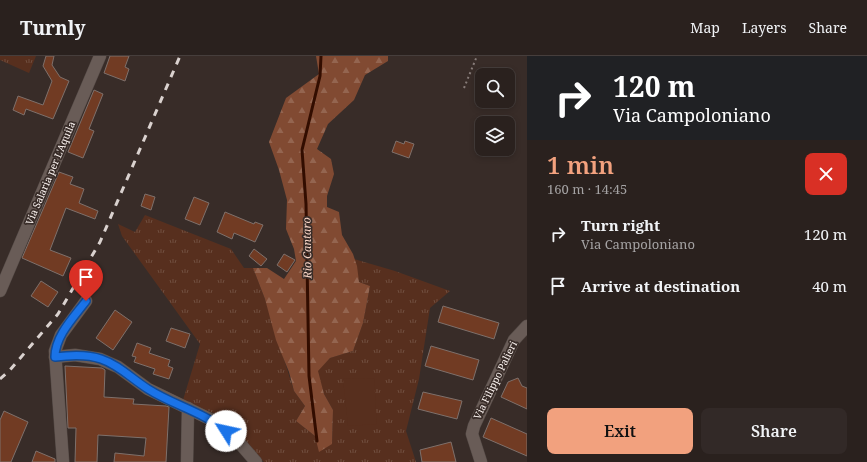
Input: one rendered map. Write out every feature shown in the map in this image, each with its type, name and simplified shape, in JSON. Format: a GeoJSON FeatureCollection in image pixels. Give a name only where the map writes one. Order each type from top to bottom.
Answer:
{"type":"FeatureCollection","features":[{"type":"Feature","properties":{"kind":"street","name":"Via Salaria per L'Aquila"},"geometry":{"type":"LineString","coordinates":[[0,291],[100,56]]}},
{"type":"Feature","properties":{"kind":"street"},"geometry":{"type":"LineString","coordinates":[[63,462],[55,351],[61,335],[86,301]]}},
{"type":"Feature","properties":{"kind":"street","name":"Via Filippo Palieri"},"geometry":{"type":"LineString","coordinates":[[481,462],[472,434],[474,426],[514,340],[527,326]]}},
{"type":"Feature","properties":{"kind":"street"},"geometry":{"type":"LineString","coordinates":[[55,357],[75,355],[100,359],[118,367],[148,389],[216,422],[236,439],[256,462]]}},
{"type":"Feature","properties":{"kind":"street"},"geometry":{"type":"LineString","coordinates":[[187,462],[188,408]]}},
{"type":"Feature","properties":{"kind":"path"},"geometry":{"type":"LineString","coordinates":[[464,88],[477,56]]}},
{"type":"Feature","properties":{"kind":"green space"},"geometry":{"type":"Polygon","coordinates":[[[0,56],[36,56],[29,73],[0,60],[0,56]]]}},
{"type":"Feature","properties":{"kind":"green space"},"geometry":{"type":"Polygon","coordinates":[[[316,56],[388,56],[388,61],[365,75],[354,100],[328,124],[317,149],[331,159],[334,174],[327,196],[327,207],[339,212],[342,235],[353,254],[357,266],[359,282],[370,286],[363,323],[353,351],[330,358],[318,371],[324,394],[333,410],[332,444],[319,452],[315,436],[296,421],[305,406],[294,391],[289,372],[276,340],[265,299],[253,268],[267,268],[284,279],[296,261],[294,249],[286,229],[287,200],[279,170],[269,142],[286,98],[319,74],[316,56]]]}},
{"type":"Feature","properties":{"kind":"green space"},"geometry":{"type":"Polygon","coordinates":[[[145,215],[231,249],[244,268],[253,268],[265,299],[294,391],[305,406],[296,421],[315,436],[332,444],[333,410],[324,394],[317,371],[330,358],[353,351],[363,323],[370,286],[359,282],[354,259],[395,271],[450,291],[430,308],[419,379],[406,431],[416,462],[264,462],[237,432],[215,414],[183,400],[200,344],[122,236],[118,224],[135,232],[145,215]]]}},
{"type":"Feature","properties":{"kind":"green space"},"geometry":{"type":"Polygon","coordinates":[[[374,378],[377,424],[348,426],[343,379],[374,378]]]}},
{"type":"Feature","properties":{"kind":"building"},"geometry":{"type":"Polygon","coordinates":[[[46,56],[54,56],[52,65],[60,77],[69,81],[53,119],[26,109],[24,115],[13,110],[18,96],[43,105],[52,81],[43,66],[46,56]]]}},
{"type":"Feature","properties":{"kind":"building"},"geometry":{"type":"Polygon","coordinates":[[[110,56],[129,56],[125,67],[129,69],[125,81],[104,73],[110,56]]]}},
{"type":"Feature","properties":{"kind":"building"},"geometry":{"type":"Polygon","coordinates":[[[94,90],[103,94],[89,129],[94,131],[83,158],[68,152],[94,90]]]}},
{"type":"Feature","properties":{"kind":"building"},"geometry":{"type":"Polygon","coordinates":[[[396,141],[404,144],[405,141],[414,144],[409,158],[392,152],[396,141]]]}},
{"type":"Feature","properties":{"kind":"building"},"geometry":{"type":"Polygon","coordinates":[[[59,172],[73,177],[70,184],[84,189],[79,203],[98,211],[95,219],[66,208],[50,250],[71,258],[63,276],[22,258],[59,172]]]}},
{"type":"Feature","properties":{"kind":"building"},"geometry":{"type":"Polygon","coordinates":[[[145,194],[155,197],[151,210],[141,206],[145,194]]]}},
{"type":"Feature","properties":{"kind":"building"},"geometry":{"type":"Polygon","coordinates":[[[194,197],[209,203],[200,225],[185,219],[194,197]]]}},
{"type":"Feature","properties":{"kind":"building"},"geometry":{"type":"Polygon","coordinates":[[[225,212],[254,224],[255,222],[263,225],[255,242],[234,233],[232,239],[217,232],[225,212]]]}},
{"type":"Feature","properties":{"kind":"building"},"geometry":{"type":"Polygon","coordinates":[[[254,249],[267,259],[261,266],[249,256],[254,249]]]}},
{"type":"Feature","properties":{"kind":"building"},"geometry":{"type":"Polygon","coordinates":[[[284,254],[295,260],[287,272],[277,265],[284,254]]]}},
{"type":"Feature","properties":{"kind":"building"},"geometry":{"type":"Polygon","coordinates":[[[41,281],[58,292],[48,307],[31,296],[41,281]]]}},
{"type":"Feature","properties":{"kind":"building"},"geometry":{"type":"Polygon","coordinates":[[[443,306],[499,323],[494,339],[438,322],[443,306]]]}},
{"type":"Feature","properties":{"kind":"building"},"geometry":{"type":"Polygon","coordinates":[[[115,310],[132,322],[113,350],[96,338],[115,310]]]}},
{"type":"Feature","properties":{"kind":"building"},"geometry":{"type":"Polygon","coordinates":[[[171,328],[190,334],[185,348],[166,341],[171,328]]]}},
{"type":"Feature","properties":{"kind":"building"},"geometry":{"type":"Polygon","coordinates":[[[137,343],[151,348],[149,353],[170,360],[168,366],[173,368],[169,379],[153,374],[155,369],[134,362],[136,357],[132,356],[137,343]]]}},
{"type":"Feature","properties":{"kind":"building"},"geometry":{"type":"Polygon","coordinates":[[[431,346],[479,360],[473,380],[425,366],[431,346]]]}},
{"type":"Feature","properties":{"kind":"building"},"geometry":{"type":"Polygon","coordinates":[[[65,366],[102,368],[105,370],[104,397],[134,399],[133,404],[169,407],[166,462],[114,462],[115,453],[144,456],[146,438],[98,435],[97,462],[75,462],[76,428],[68,428],[65,366]]]}},
{"type":"Feature","properties":{"kind":"building"},"geometry":{"type":"Polygon","coordinates":[[[518,378],[522,386],[527,388],[527,409],[501,397],[508,382],[518,378]]]}},
{"type":"Feature","properties":{"kind":"building"},"geometry":{"type":"Polygon","coordinates":[[[423,392],[462,401],[457,419],[418,409],[423,392]]]}},
{"type":"Feature","properties":{"kind":"building"},"geometry":{"type":"Polygon","coordinates":[[[4,411],[28,422],[11,462],[0,462],[0,420],[4,411]]]}},
{"type":"Feature","properties":{"kind":"building"},"geometry":{"type":"Polygon","coordinates":[[[491,418],[527,434],[527,456],[483,437],[491,418]]]}},
{"type":"Feature","properties":{"kind":"building"},"geometry":{"type":"Polygon","coordinates":[[[451,442],[456,462],[422,462],[420,450],[451,442]]]}},
{"type":"Feature","properties":{"kind":"building"},"geometry":{"type":"Polygon","coordinates":[[[36,451],[55,459],[55,462],[32,462],[36,451]]]}},
{"type":"Feature","properties":{"kind":"waterway","name":"Rio Cantaro"},"geometry":{"type":"LineString","coordinates":[[317,441],[309,376],[306,204],[302,150],[320,76],[321,56]]}},
{"type":"Feature","properties":{"kind":"railway"},"geometry":{"type":"LineString","coordinates":[[0,379],[10,370],[58,314],[100,242],[180,56]]}},
{"type":"Feature","properties":{"kind":"route"},"geometry":{"type":"LineString","coordinates":[[86,301],[61,335],[55,351],[55,357],[75,355],[100,359],[118,367],[148,389],[216,422],[226,431]]}}]}
